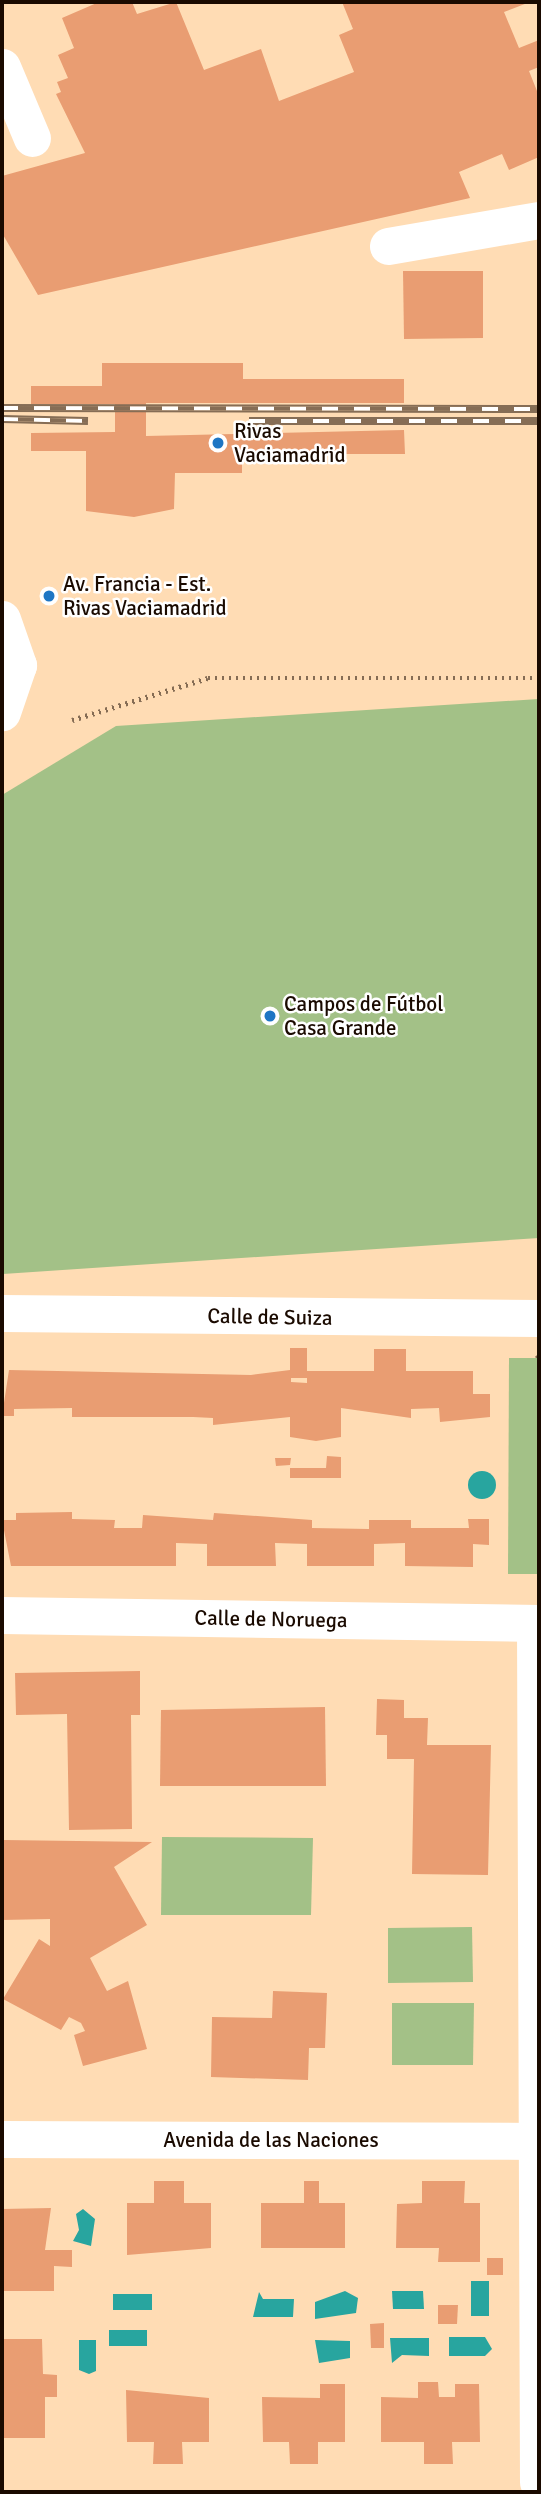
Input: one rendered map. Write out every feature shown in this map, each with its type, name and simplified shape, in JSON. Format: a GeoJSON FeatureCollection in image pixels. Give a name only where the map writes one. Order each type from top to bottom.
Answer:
{"type":"FeatureCollection","features":[{"type":"Feature","properties":{"kind":"street"},"geometry":{"type":"LineString","coordinates":[[2,67],[32,138]]}},
{"type":"Feature","properties":{"kind":"street"},"geometry":{"type":"LineString","coordinates":[[388,246],[539,220]]}},
{"type":"Feature","properties":{"kind":"street"},"geometry":{"type":"LineString","coordinates":[[2,712],[18,664],[3,617]]}},
{"type":"Feature","properties":{"kind":"street","name":"Calle de Suiza"},"geometry":{"type":"LineString","coordinates":[[2,1313],[539,1318]]}},
{"type":"Feature","properties":{"kind":"street","name":"Calle de Noruega"},"geometry":{"type":"LineString","coordinates":[[2,1615],[537,1623]]}},
{"type":"Feature","properties":{"kind":"street"},"geometry":{"type":"LineString","coordinates":[[535,2486],[537,1623]]}},
{"type":"Feature","properties":{"kind":"street","name":"Avenida de las Naciones"},"geometry":{"type":"LineString","coordinates":[[2,2139],[537,2141]]}},
{"type":"Feature","properties":{"kind":"path"},"geometry":{"type":"LineString","coordinates":[[72,720],[208,678],[539,678]]}},
{"type":"Feature","properties":{"kind":"green space","name":"Campos de Fútbol Casa Grande"},"geometry":{"type":"Polygon","coordinates":[[[539,699],[539,1238],[3,1274],[2,795],[116,726],[539,699]]]}},
{"type":"Feature","properties":{"kind":"green space"},"geometry":{"type":"Polygon","coordinates":[[[509,1358],[539,1358],[539,1574],[508,1574],[509,1358]]]}},
{"type":"Feature","properties":{"kind":"green space"},"geometry":{"type":"Polygon","coordinates":[[[162,1837],[313,1838],[311,1915],[161,1915],[162,1837]]]}},
{"type":"Feature","properties":{"kind":"green space"},"geometry":{"type":"Polygon","coordinates":[[[472,1927],[473,1982],[388,1983],[388,1928],[472,1927]]]}},
{"type":"Feature","properties":{"kind":"green space"},"geometry":{"type":"Polygon","coordinates":[[[392,2003],[474,2003],[473,2065],[392,2065],[392,2003]]]}},
{"type":"Feature","properties":{"kind":"water"},"geometry":{"type":"Polygon","coordinates":[[[482,1471],[492,1475],[496,1485],[492,1495],[482,1499],[472,1495],[468,1485],[472,1475],[482,1471]]]}},
{"type":"Feature","properties":{"kind":"water"},"geometry":{"type":"Polygon","coordinates":[[[83,2209],[95,2219],[91,2246],[73,2241],[79,2230],[76,2214],[83,2209]]]}},
{"type":"Feature","properties":{"kind":"water"},"geometry":{"type":"Polygon","coordinates":[[[471,2281],[489,2281],[489,2316],[471,2316],[471,2281]]]}},
{"type":"Feature","properties":{"kind":"water"},"geometry":{"type":"Polygon","coordinates":[[[345,2291],[358,2298],[356,2313],[315,2319],[315,2302],[345,2291]]]}},
{"type":"Feature","properties":{"kind":"water"},"geometry":{"type":"Polygon","coordinates":[[[392,2291],[423,2291],[424,2309],[393,2309],[392,2291]]]}},
{"type":"Feature","properties":{"kind":"water"},"geometry":{"type":"Polygon","coordinates":[[[259,2292],[263,2299],[294,2299],[293,2317],[253,2317],[259,2292]]]}},
{"type":"Feature","properties":{"kind":"water"},"geometry":{"type":"Polygon","coordinates":[[[113,2294],[152,2294],[152,2310],[113,2310],[113,2294]]]}},
{"type":"Feature","properties":{"kind":"water"},"geometry":{"type":"Polygon","coordinates":[[[109,2330],[147,2330],[147,2346],[109,2346],[109,2330]]]}},
{"type":"Feature","properties":{"kind":"water"},"geometry":{"type":"Polygon","coordinates":[[[449,2337],[485,2337],[492,2349],[485,2356],[449,2356],[449,2337]]]}},
{"type":"Feature","properties":{"kind":"water"},"geometry":{"type":"Polygon","coordinates":[[[390,2338],[429,2338],[429,2356],[402,2355],[392,2363],[390,2338]]]}},
{"type":"Feature","properties":{"kind":"water"},"geometry":{"type":"Polygon","coordinates":[[[79,2340],[96,2340],[96,2371],[89,2374],[79,2370],[79,2340]]]}},
{"type":"Feature","properties":{"kind":"water"},"geometry":{"type":"Polygon","coordinates":[[[315,2340],[350,2341],[350,2358],[319,2363],[315,2340]]]}},
{"type":"Feature","properties":{"kind":"building"},"geometry":{"type":"Polygon","coordinates":[[[99,2],[132,2],[137,14],[176,2],[204,70],[261,49],[279,101],[354,72],[339,35],[353,29],[342,2],[530,2],[504,12],[519,48],[539,40],[539,67],[529,71],[539,96],[539,157],[509,170],[502,154],[459,172],[470,198],[38,295],[2,233],[2,176],[85,153],[56,94],[61,92],[57,82],[68,78],[58,55],[74,48],[62,18],[99,2]]]}},
{"type":"Feature","properties":{"kind":"building"},"geometry":{"type":"Polygon","coordinates":[[[403,271],[483,271],[483,338],[404,339],[403,271]]]}},
{"type":"Feature","properties":{"kind":"building","name":"Rivas Vaciamadrid"},"geometry":{"type":"Polygon","coordinates":[[[102,363],[243,363],[243,379],[404,379],[404,403],[146,403],[146,436],[404,430],[405,454],[242,454],[242,473],[175,473],[174,509],[134,517],[86,511],[86,451],[31,451],[31,433],[115,432],[115,404],[31,404],[31,386],[102,386],[102,363]]]}},
{"type":"Feature","properties":{"kind":"building"},"geometry":{"type":"Polygon","coordinates":[[[290,1348],[307,1348],[307,1371],[374,1371],[374,1349],[406,1349],[406,1371],[473,1371],[473,1394],[490,1394],[490,1417],[440,1422],[439,1408],[411,1409],[411,1418],[341,1408],[341,1437],[316,1441],[290,1437],[290,1417],[213,1425],[213,1418],[72,1417],[72,1408],[14,1409],[14,1416],[2,1416],[9,1370],[251,1375],[290,1370],[290,1348]],[[291,1378],[291,1382],[307,1383],[307,1378],[291,1378]]]}},
{"type":"Feature","properties":{"kind":"building"},"geometry":{"type":"Polygon","coordinates":[[[327,1456],[341,1457],[341,1478],[290,1478],[290,1468],[326,1468],[327,1456]]]}},
{"type":"Feature","properties":{"kind":"building"},"geometry":{"type":"Polygon","coordinates":[[[275,1458],[291,1458],[290,1465],[276,1466],[275,1458]]]}},
{"type":"Feature","properties":{"kind":"building"},"geometry":{"type":"Polygon","coordinates":[[[72,1512],[72,1519],[115,1520],[114,1528],[142,1528],[143,1515],[213,1520],[214,1513],[312,1520],[312,1528],[369,1529],[369,1520],[411,1520],[411,1528],[469,1528],[468,1519],[489,1519],[489,1545],[473,1544],[473,1567],[405,1566],[405,1543],[374,1544],[374,1566],[307,1566],[307,1544],[275,1543],[276,1566],[207,1566],[207,1544],[176,1543],[176,1566],[11,1566],[2,1520],[16,1520],[16,1513],[72,1512]]]}},
{"type":"Feature","properties":{"kind":"building"},"geometry":{"type":"Polygon","coordinates":[[[140,1671],[140,1715],[131,1715],[132,1829],[69,1830],[67,1714],[16,1715],[15,1673],[140,1671]]]}},
{"type":"Feature","properties":{"kind":"building"},"geometry":{"type":"Polygon","coordinates":[[[377,1699],[404,1700],[404,1718],[428,1718],[427,1745],[491,1745],[488,1875],[412,1874],[414,1759],[387,1759],[387,1735],[376,1735],[377,1699]]]}},
{"type":"Feature","properties":{"kind":"building"},"geometry":{"type":"Polygon","coordinates":[[[325,1707],[326,1786],[160,1786],[161,1710],[325,1707]]]}},
{"type":"Feature","properties":{"kind":"building"},"geometry":{"type":"Polygon","coordinates":[[[3,1840],[152,1842],[114,1867],[147,1925],[90,1958],[107,1991],[128,1981],[147,2049],[83,2066],[74,2035],[85,2031],[81,2023],[69,2017],[61,2030],[3,1999],[39,1939],[50,1946],[50,1919],[2,1920],[3,1840]]]}},
{"type":"Feature","properties":{"kind":"building"},"geometry":{"type":"Polygon","coordinates":[[[273,1991],[327,1993],[325,2048],[309,2048],[308,2080],[211,2077],[212,2017],[272,2018],[273,1991]]]}},
{"type":"Feature","properties":{"kind":"building"},"geometry":{"type":"Polygon","coordinates":[[[154,2181],[184,2181],[184,2203],[211,2203],[211,2248],[127,2255],[127,2203],[154,2203],[154,2181]]]}},
{"type":"Feature","properties":{"kind":"building"},"geometry":{"type":"Polygon","coordinates":[[[304,2181],[319,2181],[319,2203],[345,2203],[345,2248],[261,2248],[261,2203],[304,2203],[304,2181]]]}},
{"type":"Feature","properties":{"kind":"building"},"geometry":{"type":"Polygon","coordinates":[[[422,2181],[465,2181],[464,2203],[480,2203],[480,2262],[438,2262],[439,2248],[396,2248],[397,2204],[422,2203],[422,2181]]]}},
{"type":"Feature","properties":{"kind":"building"},"geometry":{"type":"Polygon","coordinates":[[[51,2208],[45,2250],[72,2250],[72,2267],[54,2266],[54,2291],[2,2291],[2,2209],[51,2208]]]}},
{"type":"Feature","properties":{"kind":"building"},"geometry":{"type":"Polygon","coordinates":[[[487,2258],[503,2258],[503,2275],[487,2275],[487,2258]]]}},
{"type":"Feature","properties":{"kind":"building"},"geometry":{"type":"Polygon","coordinates":[[[438,2305],[458,2305],[457,2324],[438,2324],[438,2305]]]}},
{"type":"Feature","properties":{"kind":"building"},"geometry":{"type":"Polygon","coordinates":[[[384,2323],[384,2348],[371,2348],[370,2324],[384,2323]]]}},
{"type":"Feature","properties":{"kind":"building"},"geometry":{"type":"Polygon","coordinates":[[[2,2339],[42,2339],[43,2374],[57,2375],[57,2397],[45,2397],[45,2438],[2,2438],[2,2339]]]}},
{"type":"Feature","properties":{"kind":"building"},"geometry":{"type":"Polygon","coordinates":[[[418,2382],[438,2382],[439,2397],[455,2397],[455,2384],[479,2384],[480,2442],[452,2442],[453,2464],[424,2464],[424,2442],[381,2442],[381,2397],[418,2398],[418,2382]]]}},
{"type":"Feature","properties":{"kind":"building"},"geometry":{"type":"Polygon","coordinates":[[[320,2384],[345,2384],[345,2442],[318,2442],[318,2464],[290,2464],[289,2442],[263,2442],[262,2397],[320,2398],[320,2384]]]}},
{"type":"Feature","properties":{"kind":"building"},"geometry":{"type":"Polygon","coordinates":[[[126,2390],[209,2398],[209,2442],[182,2442],[183,2464],[153,2464],[154,2442],[127,2442],[126,2390]]]}},
{"type":"Feature","properties":{"kind":"railway"},"geometry":{"type":"LineString","coordinates":[[2,408],[539,409]]}},
{"type":"Feature","properties":{"kind":"railway"},"geometry":{"type":"LineString","coordinates":[[2,419],[88,421]]}},
{"type":"Feature","properties":{"kind":"railway"},"geometry":{"type":"LineString","coordinates":[[249,421],[539,421]]}},
{"type":"Feature","properties":{"kind":"place","name":"Rivas Vaciamadrid"},"geometry":{"type":"Point","coordinates":[218,443]}},
{"type":"Feature","properties":{"kind":"place","name":"Av. Francia - Est. Rivas Vaciamadrid"},"geometry":{"type":"Point","coordinates":[49,596]}},
{"type":"Feature","properties":{"kind":"place","name":"Campos de Fútbol Casa Grande"},"geometry":{"type":"Point","coordinates":[270,1016]}}]}
